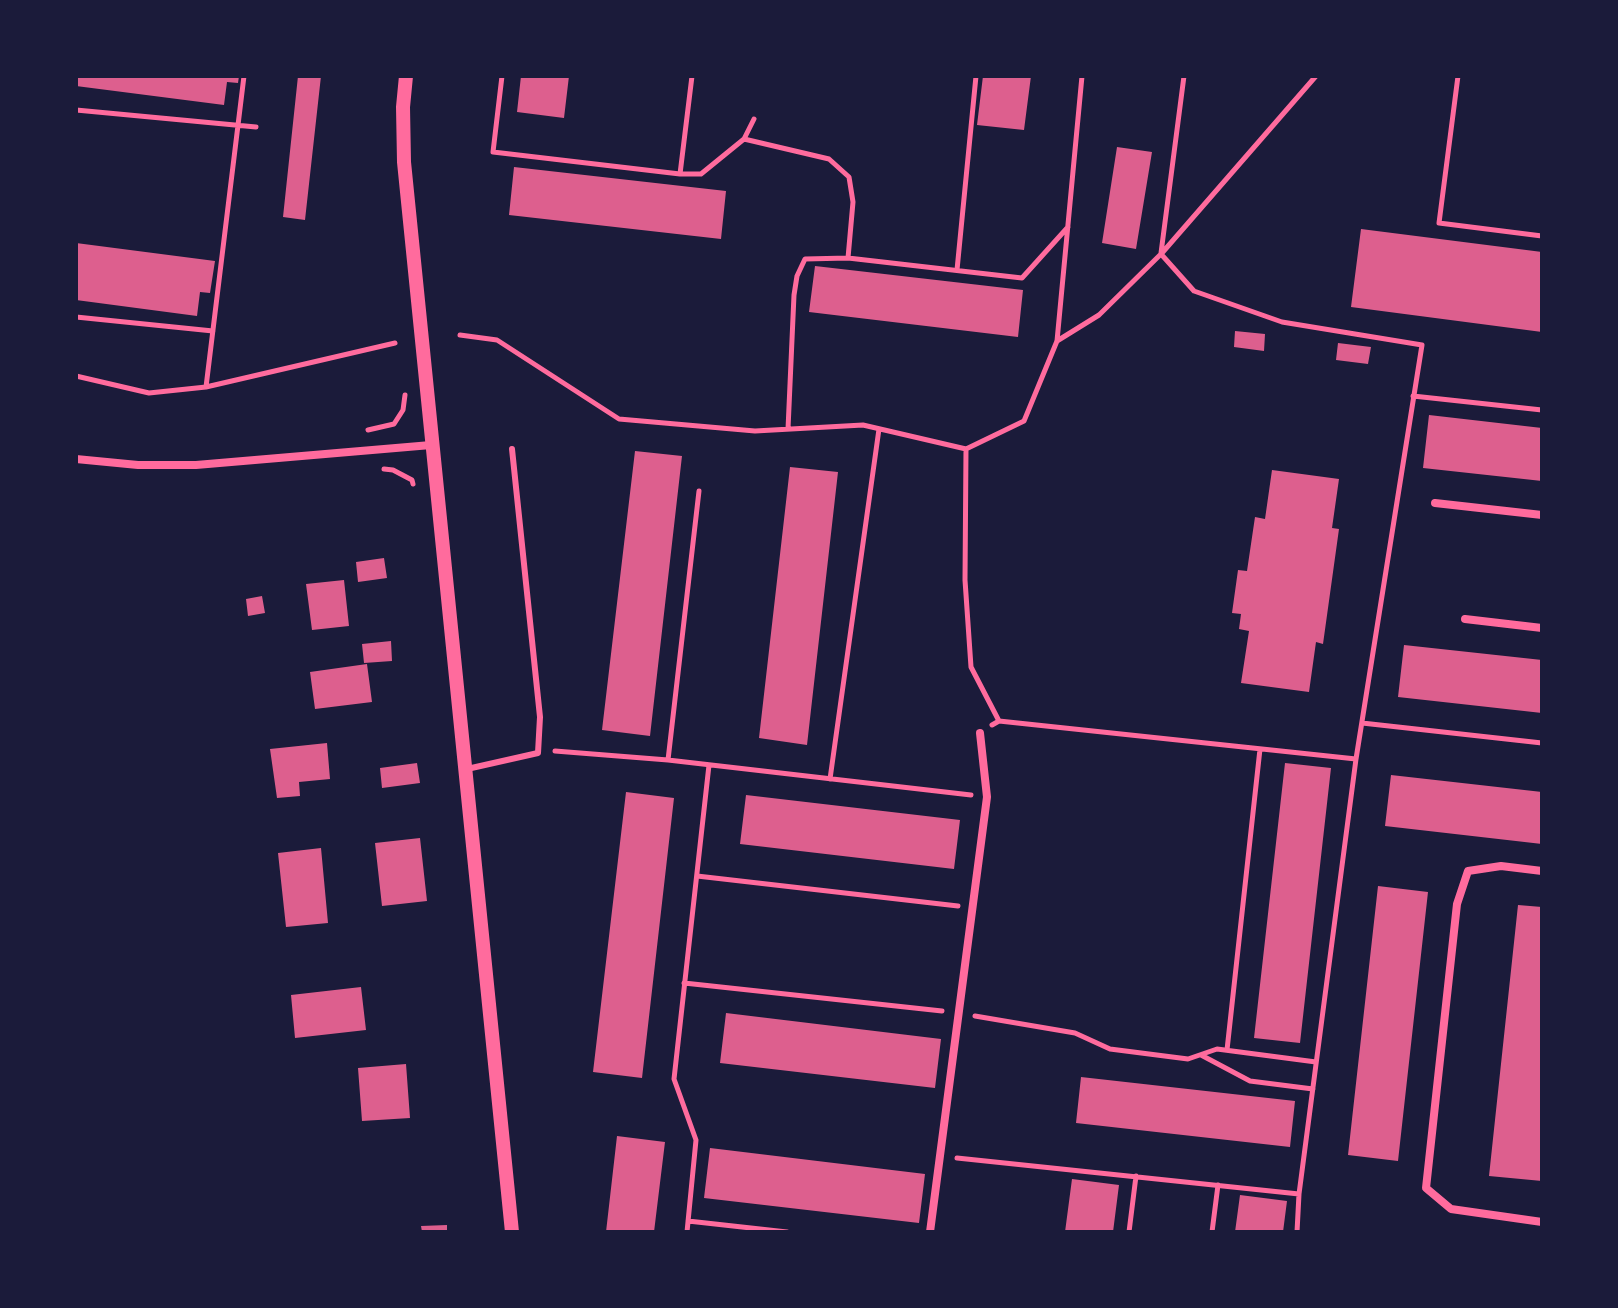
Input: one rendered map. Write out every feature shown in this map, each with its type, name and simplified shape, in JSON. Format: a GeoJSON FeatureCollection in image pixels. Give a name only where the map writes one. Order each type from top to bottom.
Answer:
{"type":"FeatureCollection","features":[{"type":"Feature","properties":{"kind":"street"},"geometry":{"type":"LineString","coordinates":[[406,76],[404,162],[512,1232]]}},
{"type":"Feature","properties":{"kind":"street"},"geometry":{"type":"LineString","coordinates":[[76,459],[138,465],[196,465],[431,445]]}},
{"type":"Feature","properties":{"kind":"street"},"geometry":{"type":"LineString","coordinates":[[1435,503],[1542,515]]}},
{"type":"Feature","properties":{"kind":"street"},"geometry":{"type":"LineString","coordinates":[[1465,619],[1542,628]]}},
{"type":"Feature","properties":{"kind":"street"},"geometry":{"type":"LineString","coordinates":[[930,1232],[987,797],[980,733]]}},
{"type":"Feature","properties":{"kind":"street"},"geometry":{"type":"LineString","coordinates":[[1542,871],[1501,866],[1468,871],[1457,904],[1426,1188],[1451,1209],[1542,1222]]}},
{"type":"Feature","properties":{"kind":"lane"},"geometry":{"type":"LineString","coordinates":[[467,769],[538,753],[540,717],[512,449]]}},
{"type":"Feature","properties":{"kind":"path"},"geometry":{"type":"LineString","coordinates":[[206,387],[244,76]]}},
{"type":"Feature","properties":{"kind":"path"},"geometry":{"type":"LineString","coordinates":[[502,76],[493,152],[701,174],[744,139],[754,119]]}},
{"type":"Feature","properties":{"kind":"path"},"geometry":{"type":"LineString","coordinates":[[680,174],[692,76]]}},
{"type":"Feature","properties":{"kind":"path"},"geometry":{"type":"LineString","coordinates":[[957,270],[976,76]]}},
{"type":"Feature","properties":{"kind":"path"},"geometry":{"type":"LineString","coordinates":[[460,335],[497,340],[619,419],[755,431],[863,425],[966,449],[1024,421],[1057,341],[1082,76]]}},
{"type":"Feature","properties":{"kind":"path"},"geometry":{"type":"LineString","coordinates":[[1184,76],[1161,254],[1194,291],[1282,322],[1422,345],[1356,759],[1299,1194],[1297,1232]]}},
{"type":"Feature","properties":{"kind":"path"},"geometry":{"type":"LineString","coordinates":[[1057,341],[1099,315],[1161,254],[1316,76]]}},
{"type":"Feature","properties":{"kind":"path"},"geometry":{"type":"LineString","coordinates":[[1458,76],[1439,223],[1542,236]]}},
{"type":"Feature","properties":{"kind":"path"},"geometry":{"type":"LineString","coordinates":[[76,110],[256,127]]}},
{"type":"Feature","properties":{"kind":"path"},"geometry":{"type":"LineString","coordinates":[[744,139],[829,159],[849,177],[853,202],[848,258]]}},
{"type":"Feature","properties":{"kind":"path"},"geometry":{"type":"LineString","coordinates":[[788,429],[790,337],[797,276],[805,259],[848,258],[1022,278],[1068,227]]}},
{"type":"Feature","properties":{"kind":"path"},"geometry":{"type":"LineString","coordinates":[[76,317],[213,331]]}},
{"type":"Feature","properties":{"kind":"path"},"geometry":{"type":"LineString","coordinates":[[76,376],[149,393],[206,387],[395,343]]}},
{"type":"Feature","properties":{"kind":"path"},"geometry":{"type":"LineString","coordinates":[[1413,396],[1542,410]]}},
{"type":"Feature","properties":{"kind":"path"},"geometry":{"type":"LineString","coordinates":[[830,779],[879,429]]}},
{"type":"Feature","properties":{"kind":"path"},"geometry":{"type":"LineString","coordinates":[[966,449],[965,580],[971,667],[999,721]]}},
{"type":"Feature","properties":{"kind":"path"},"geometry":{"type":"LineString","coordinates":[[668,760],[699,491]]}},
{"type":"Feature","properties":{"kind":"path"},"geometry":{"type":"LineString","coordinates":[[980,733],[999,721],[1356,759]]}},
{"type":"Feature","properties":{"kind":"path"},"geometry":{"type":"LineString","coordinates":[[1362,723],[1542,743]]}},
{"type":"Feature","properties":{"kind":"path"},"geometry":{"type":"LineString","coordinates":[[1227,1050],[1260,749]]}},
{"type":"Feature","properties":{"kind":"path"},"geometry":{"type":"LineString","coordinates":[[538,753],[554,751],[668,760],[987,797]]}},
{"type":"Feature","properties":{"kind":"path"},"geometry":{"type":"LineString","coordinates":[[687,1232],[696,1140],[674,1079],[709,765]]}},
{"type":"Feature","properties":{"kind":"path"},"geometry":{"type":"LineString","coordinates":[[697,876],[973,908]]}},
{"type":"Feature","properties":{"kind":"path"},"geometry":{"type":"LineString","coordinates":[[684,983],[959,1013],[1075,1033],[1110,1049],[1188,1059],[1217,1049],[1316,1062]]}},
{"type":"Feature","properties":{"kind":"path"},"geometry":{"type":"LineString","coordinates":[[1200,1055],[1250,1081],[1313,1089]]}},
{"type":"Feature","properties":{"kind":"path"},"geometry":{"type":"LineString","coordinates":[[940,1156],[1299,1194]]}},
{"type":"Feature","properties":{"kind":"path"},"geometry":{"type":"LineString","coordinates":[[1129,1232],[1136,1176]]}},
{"type":"Feature","properties":{"kind":"path"},"geometry":{"type":"LineString","coordinates":[[1212,1232],[1218,1185]]}},
{"type":"Feature","properties":{"kind":"path"},"geometry":{"type":"LineString","coordinates":[[688,1221],[787,1232]]}},
{"type":"Feature","properties":{"kind":"building"},"geometry":{"type":"Polygon","coordinates":[[[76,76],[239,76],[238,83],[227,82],[224,105],[76,86],[76,76]]]}},
{"type":"Feature","properties":{"kind":"building"},"geometry":{"type":"Polygon","coordinates":[[[298,76],[321,76],[305,220],[283,217],[298,76]]]}},
{"type":"Feature","properties":{"kind":"building"},"geometry":{"type":"Polygon","coordinates":[[[521,76],[569,76],[564,118],[517,112],[521,76]]]}},
{"type":"Feature","properties":{"kind":"building"},"geometry":{"type":"Polygon","coordinates":[[[983,76],[1031,76],[1024,130],[977,125],[983,76]]]}},
{"type":"Feature","properties":{"kind":"building"},"geometry":{"type":"Polygon","coordinates":[[[1117,147],[1152,152],[1136,249],[1102,243],[1117,147]]]}},
{"type":"Feature","properties":{"kind":"building"},"geometry":{"type":"Polygon","coordinates":[[[514,167],[726,191],[721,239],[509,215],[514,167]]]}},
{"type":"Feature","properties":{"kind":"building"},"geometry":{"type":"Polygon","coordinates":[[[1361,229],[1542,252],[1542,332],[1351,307],[1361,229]]]}},
{"type":"Feature","properties":{"kind":"building"},"geometry":{"type":"Polygon","coordinates":[[[76,243],[215,261],[210,293],[200,292],[197,316],[76,300],[76,243]]]}},
{"type":"Feature","properties":{"kind":"building"},"geometry":{"type":"Polygon","coordinates":[[[815,266],[1023,290],[1018,337],[809,312],[815,266]]]}},
{"type":"Feature","properties":{"kind":"building"},"geometry":{"type":"Polygon","coordinates":[[[1235,331],[1265,334],[1264,351],[1234,347],[1235,331]]]}},
{"type":"Feature","properties":{"kind":"building"},"geometry":{"type":"Polygon","coordinates":[[[1338,343],[1371,347],[1368,364],[1336,360],[1338,343]]]}},
{"type":"Feature","properties":{"kind":"building"},"geometry":{"type":"Polygon","coordinates":[[[1429,415],[1542,428],[1542,481],[1423,468],[1429,415]]]}},
{"type":"Feature","properties":{"kind":"building"},"geometry":{"type":"Polygon","coordinates":[[[635,451],[682,456],[650,736],[602,730],[635,451]]]}},
{"type":"Feature","properties":{"kind":"building"},"geometry":{"type":"Polygon","coordinates":[[[790,467],[838,472],[807,745],[759,738],[790,467]]]}},
{"type":"Feature","properties":{"kind":"building"},"geometry":{"type":"Polygon","coordinates":[[[1272,470],[1339,479],[1332,528],[1339,529],[1323,644],[1316,642],[1309,692],[1241,683],[1249,631],[1239,629],[1241,614],[1232,613],[1238,570],[1247,571],[1255,517],[1265,519],[1272,470]]]}},
{"type":"Feature","properties":{"kind":"building"},"geometry":{"type":"Polygon","coordinates":[[[384,558],[387,578],[358,582],[356,562],[384,558]]]}},
{"type":"Feature","properties":{"kind":"building"},"geometry":{"type":"Polygon","coordinates":[[[344,580],[349,626],[312,630],[306,584],[344,580]]]}},
{"type":"Feature","properties":{"kind":"building"},"geometry":{"type":"Polygon","coordinates":[[[262,596],[265,613],[248,616],[246,599],[262,596]]]}},
{"type":"Feature","properties":{"kind":"building"},"geometry":{"type":"Polygon","coordinates":[[[391,641],[392,661],[364,663],[362,644],[391,641]]]}},
{"type":"Feature","properties":{"kind":"building"},"geometry":{"type":"Polygon","coordinates":[[[1404,645],[1542,660],[1542,713],[1398,697],[1404,645]]]}},
{"type":"Feature","properties":{"kind":"building"},"geometry":{"type":"Polygon","coordinates":[[[367,664],[372,702],[315,709],[310,672],[367,664]]]}},
{"type":"Feature","properties":{"kind":"building"},"geometry":{"type":"Polygon","coordinates":[[[327,743],[330,779],[299,782],[300,796],[277,798],[270,749],[327,743]]]}},
{"type":"Feature","properties":{"kind":"building"},"geometry":{"type":"Polygon","coordinates":[[[417,763],[420,783],[382,788],[380,768],[417,763]]]}},
{"type":"Feature","properties":{"kind":"building"},"geometry":{"type":"Polygon","coordinates":[[[1285,763],[1331,768],[1300,1043],[1254,1038],[1285,763]]]}},
{"type":"Feature","properties":{"kind":"building"},"geometry":{"type":"Polygon","coordinates":[[[1391,775],[1542,792],[1542,844],[1385,826],[1391,775]]]}},
{"type":"Feature","properties":{"kind":"building"},"geometry":{"type":"Polygon","coordinates":[[[626,792],[674,798],[642,1078],[593,1072],[626,792]]]}},
{"type":"Feature","properties":{"kind":"building"},"geometry":{"type":"Polygon","coordinates":[[[746,795],[960,820],[954,869],[740,844],[746,795]]]}},
{"type":"Feature","properties":{"kind":"building"},"geometry":{"type":"Polygon","coordinates":[[[420,838],[427,901],[382,906],[375,843],[420,838]]]}},
{"type":"Feature","properties":{"kind":"building"},"geometry":{"type":"Polygon","coordinates":[[[321,848],[328,923],[286,927],[278,853],[321,848]]]}},
{"type":"Feature","properties":{"kind":"building"},"geometry":{"type":"Polygon","coordinates":[[[1378,886],[1428,892],[1398,1161],[1348,1155],[1378,886]]]}},
{"type":"Feature","properties":{"kind":"building"},"geometry":{"type":"Polygon","coordinates":[[[1518,905],[1542,907],[1542,1181],[1489,1176],[1518,905]]]}},
{"type":"Feature","properties":{"kind":"building"},"geometry":{"type":"Polygon","coordinates":[[[361,987],[366,1030],[295,1038],[291,995],[361,987]]]}},
{"type":"Feature","properties":{"kind":"building"},"geometry":{"type":"Polygon","coordinates":[[[726,1013],[941,1039],[935,1088],[720,1063],[726,1013]]]}},
{"type":"Feature","properties":{"kind":"building"},"geometry":{"type":"Polygon","coordinates":[[[406,1064],[410,1118],[362,1121],[358,1068],[406,1064]]]}},
{"type":"Feature","properties":{"kind":"building"},"geometry":{"type":"Polygon","coordinates":[[[1081,1077],[1295,1101],[1290,1147],[1076,1123],[1081,1077]]]}},
{"type":"Feature","properties":{"kind":"building"},"geometry":{"type":"Polygon","coordinates":[[[617,1136],[665,1142],[654,1232],[606,1232],[617,1136]]]}},
{"type":"Feature","properties":{"kind":"building"},"geometry":{"type":"Polygon","coordinates":[[[710,1148],[925,1174],[919,1223],[704,1198],[710,1148]]]}},
{"type":"Feature","properties":{"kind":"building"},"geometry":{"type":"Polygon","coordinates":[[[1072,1179],[1119,1185],[1113,1232],[1065,1232],[1072,1179]]]}},
{"type":"Feature","properties":{"kind":"building"},"geometry":{"type":"Polygon","coordinates":[[[1240,1195],[1287,1201],[1283,1232],[1235,1232],[1240,1195]]]}},
{"type":"Feature","properties":{"kind":"building"},"geometry":{"type":"Polygon","coordinates":[[[447,1225],[447,1232],[422,1232],[421,1226],[447,1225]]]}}]}
